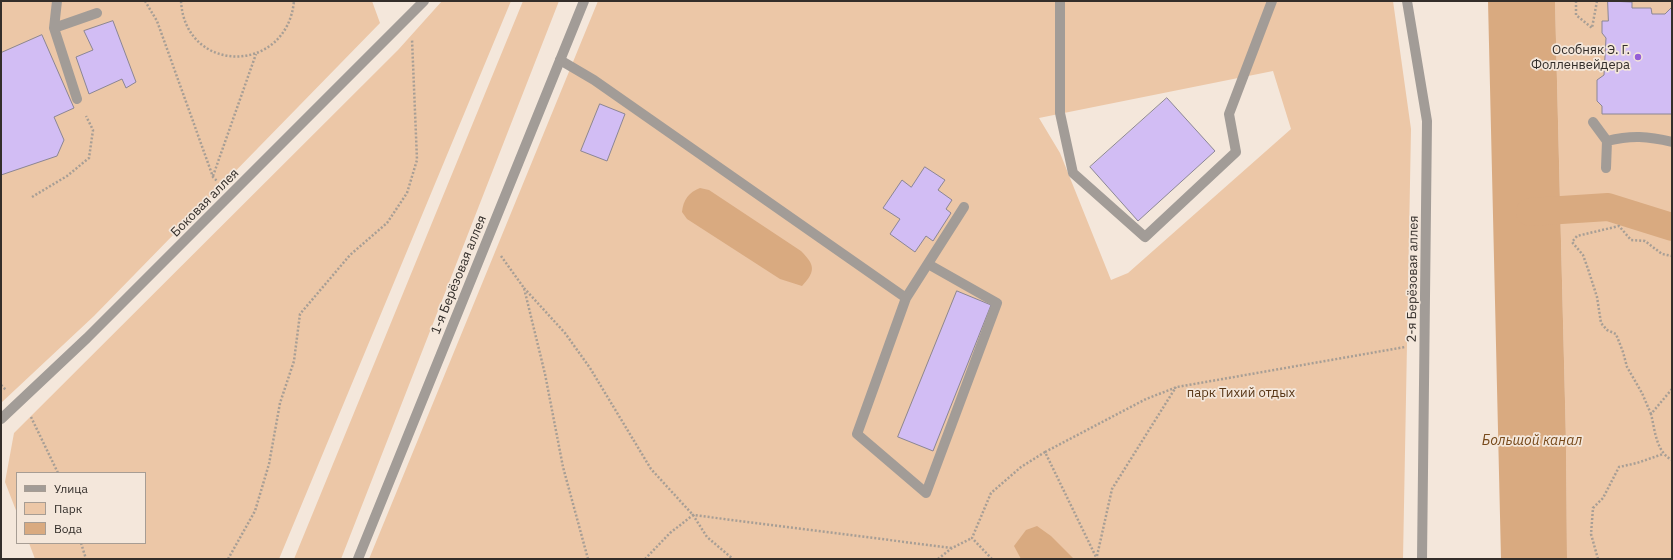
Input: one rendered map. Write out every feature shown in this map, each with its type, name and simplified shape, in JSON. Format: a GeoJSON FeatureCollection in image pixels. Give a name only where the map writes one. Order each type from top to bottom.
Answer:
{"type":"FeatureCollection","features":[{"type":"Feature","properties":{"kind":"street"},"geometry":{"type":"LineString","coordinates":[[57,1],[54,28],[77,99]]}},
{"type":"Feature","properties":{"kind":"street","name":"Боковая аллея"},"geometry":{"type":"LineString","coordinates":[[1,419],[87,338],[424,1]]}},
{"type":"Feature","properties":{"kind":"street","name":"1-я Берёзовая аллея"},"geometry":{"type":"LineString","coordinates":[[358,559],[584,1]]}},
{"type":"Feature","properties":{"kind":"street"},"geometry":{"type":"LineString","coordinates":[[1060,1],[1060,113],[1073,173],[1145,237],[1236,152],[1229,114],[1272,1]]}},
{"type":"Feature","properties":{"kind":"street","name":"2-я Берёзовая аллея"},"geometry":{"type":"LineString","coordinates":[[1407,1],[1427,121],[1422,559]]}},
{"type":"Feature","properties":{"kind":"street"},"geometry":{"type":"LineString","coordinates":[[54,28],[97,13]]}},
{"type":"Feature","properties":{"kind":"street"},"geometry":{"type":"LineString","coordinates":[[560,60],[594,80],[906,298]]}},
{"type":"Feature","properties":{"kind":"street"},"geometry":{"type":"LineString","coordinates":[[1593,122],[1607,141],[1606,168]]}},
{"type":"Feature","properties":{"kind":"street"},"geometry":{"type":"LineString","coordinates":[[1607,141],[1625,136],[1649,137],[1672,142]]}},
{"type":"Feature","properties":{"kind":"street"},"geometry":{"type":"LineString","coordinates":[[928,264],[997,303],[926,493],[857,434],[906,298],[964,207]]}},
{"type":"Feature","properties":{"kind":"path"},"geometry":{"type":"LineString","coordinates":[[145,1],[157,21],[213,177],[230,195]]}},
{"type":"Feature","properties":{"kind":"path"},"geometry":{"type":"LineString","coordinates":[[181,1],[181,14],[189,31],[202,45],[218,54],[237,57],[256,54],[272,45],[285,31],[293,14],[294,1]]}},
{"type":"Feature","properties":{"kind":"path"},"geometry":{"type":"LineString","coordinates":[[1576,1],[1576,15],[1592,28],[1597,1]]}},
{"type":"Feature","properties":{"kind":"path"},"geometry":{"type":"LineString","coordinates":[[228,559],[255,511],[269,464],[280,402],[294,361],[300,314],[350,255],[387,224],[407,193],[417,160],[411,14]]}},
{"type":"Feature","properties":{"kind":"path"},"geometry":{"type":"LineString","coordinates":[[213,177],[256,54]]}},
{"type":"Feature","properties":{"kind":"path"},"geometry":{"type":"LineString","coordinates":[[32,197],[67,176],[89,158],[93,130],[77,99]]}},
{"type":"Feature","properties":{"kind":"path"},"geometry":{"type":"LineString","coordinates":[[1672,256],[1662,254],[1645,241],[1631,240],[1618,226],[1577,236],[1572,242],[1583,255],[1597,297],[1601,323],[1607,330],[1616,334],[1627,367],[1642,393],[1651,414],[1660,450],[1672,460]]}},
{"type":"Feature","properties":{"kind":"path"},"geometry":{"type":"LineString","coordinates":[[500,254],[524,288],[565,333],[590,368],[651,469],[693,515],[707,536],[733,559]]}},
{"type":"Feature","properties":{"kind":"path"},"geometry":{"type":"LineString","coordinates":[[524,288],[545,374],[563,467],[588,559]]}},
{"type":"Feature","properties":{"kind":"path"},"geometry":{"type":"LineString","coordinates":[[938,559],[952,548],[972,538],[991,493],[1021,467],[1045,452],[1146,399],[1177,387],[1425,343]]}},
{"type":"Feature","properties":{"kind":"path"},"geometry":{"type":"LineString","coordinates":[[1,385],[19,402],[33,420],[58,472]]}},
{"type":"Feature","properties":{"kind":"path"},"geometry":{"type":"LineString","coordinates":[[1097,558],[1112,490],[1177,387]]}},
{"type":"Feature","properties":{"kind":"path"},"geometry":{"type":"LineString","coordinates":[[1651,414],[1672,389]]}},
{"type":"Feature","properties":{"kind":"path"},"geometry":{"type":"LineString","coordinates":[[1045,452],[1097,558]]}},
{"type":"Feature","properties":{"kind":"path"},"geometry":{"type":"LineString","coordinates":[[1598,559],[1592,534],[1593,508],[1603,498],[1619,467],[1637,463],[1663,454]]}},
{"type":"Feature","properties":{"kind":"path"},"geometry":{"type":"LineString","coordinates":[[645,559],[670,533],[693,515],[952,548]]}},
{"type":"Feature","properties":{"kind":"path"},"geometry":{"type":"LineString","coordinates":[[972,538],[992,559]]}},
{"type":"Feature","properties":{"kind":"path"},"geometry":{"type":"LineString","coordinates":[[81,544],[86,559]]}},
{"type":"Feature","properties":{"kind":"green space"},"geometry":{"type":"Polygon","coordinates":[[[1,1],[372,1],[380,23],[94,316],[1,403],[1,1]]]}},
{"type":"Feature","properties":{"kind":"green space"},"geometry":{"type":"Polygon","coordinates":[[[442,1],[511,1],[279,559],[35,559],[29,544],[146,544],[146,472],[16,472],[16,510],[5,482],[14,433],[398,50],[442,1]]]}},
{"type":"Feature","properties":{"kind":"green space"},"geometry":{"type":"Polygon","coordinates":[[[523,1],[559,1],[341,559],[294,559],[523,1]]]}},
{"type":"Feature","properties":{"kind":"green space","name":"парк Тихий отдых"},"geometry":{"type":"Polygon","coordinates":[[[598,1],[1393,1],[1411,129],[1403,559],[369,559],[598,1]],[[1273,71],[1039,118],[1060,153],[1111,280],[1128,273],[1291,129],[1273,71]]]}},
{"type":"Feature","properties":{"kind":"green space"},"geometry":{"type":"Polygon","coordinates":[[[1555,1],[1672,1],[1672,559],[1567,559],[1566,441],[1555,1]]]}},
{"type":"Feature","properties":{"kind":"water","name":"Большой канал"},"geometry":{"type":"Polygon","coordinates":[[[1488,1],[1555,1],[1566,441],[1567,559],[1501,559],[1488,1]]]}},
{"type":"Feature","properties":{"kind":"water"},"geometry":{"type":"Polygon","coordinates":[[[700,188],[709,190],[801,251],[809,260],[812,268],[812,272],[807,281],[802,286],[780,279],[687,219],[682,212],[684,204],[690,194],[700,188]]]}},
{"type":"Feature","properties":{"kind":"water"},"geometry":{"type":"Polygon","coordinates":[[[1037,526],[1051,536],[1074,559],[1021,559],[1014,546],[1026,530],[1037,526]]]}},
{"type":"Feature","properties":{"kind":"building","name":"Особняк Э. Г. Фолленвейдера"},"geometry":{"type":"Polygon","coordinates":[[[1608,1],[1632,2],[1632,8],[1651,8],[1652,14],[1665,14],[1672,7],[1672,114],[1602,114],[1602,106],[1597,101],[1597,80],[1604,75],[1606,38],[1602,33],[1602,21],[1608,21],[1608,1]]]}},
{"type":"Feature","properties":{"kind":"building"},"geometry":{"type":"Polygon","coordinates":[[[113,21],[136,82],[126,88],[122,79],[89,94],[76,57],[93,50],[84,31],[113,21]]]}},
{"type":"Feature","properties":{"kind":"building"},"geometry":{"type":"Polygon","coordinates":[[[42,35],[74,108],[54,117],[64,140],[57,156],[1,175],[1,53],[42,35]]]}},
{"type":"Feature","properties":{"kind":"building"},"geometry":{"type":"Polygon","coordinates":[[[1167,98],[1215,151],[1138,221],[1090,167],[1167,98]]]}},
{"type":"Feature","properties":{"kind":"building"},"geometry":{"type":"Polygon","coordinates":[[[600,104],[625,114],[607,161],[581,151],[600,104]]]}},
{"type":"Feature","properties":{"kind":"building"},"geometry":{"type":"Polygon","coordinates":[[[925,167],[945,180],[938,190],[952,200],[946,209],[951,213],[933,241],[926,236],[915,252],[890,234],[900,219],[883,208],[902,180],[911,187],[925,167]]]}},
{"type":"Feature","properties":{"kind":"building"},"geometry":{"type":"Polygon","coordinates":[[[957,291],[991,305],[933,451],[898,437],[957,291]]]}},
{"type":"Feature","properties":{"kind":"waterway"},"geometry":{"type":"LineString","coordinates":[[1530,212],[1608,207],[1672,227]]}},
{"type":"Feature","properties":{"kind":"place","name":"Особняк Э. Г. Фолленвейдера"},"geometry":{"type":"Point","coordinates":[1638,57]}}]}
